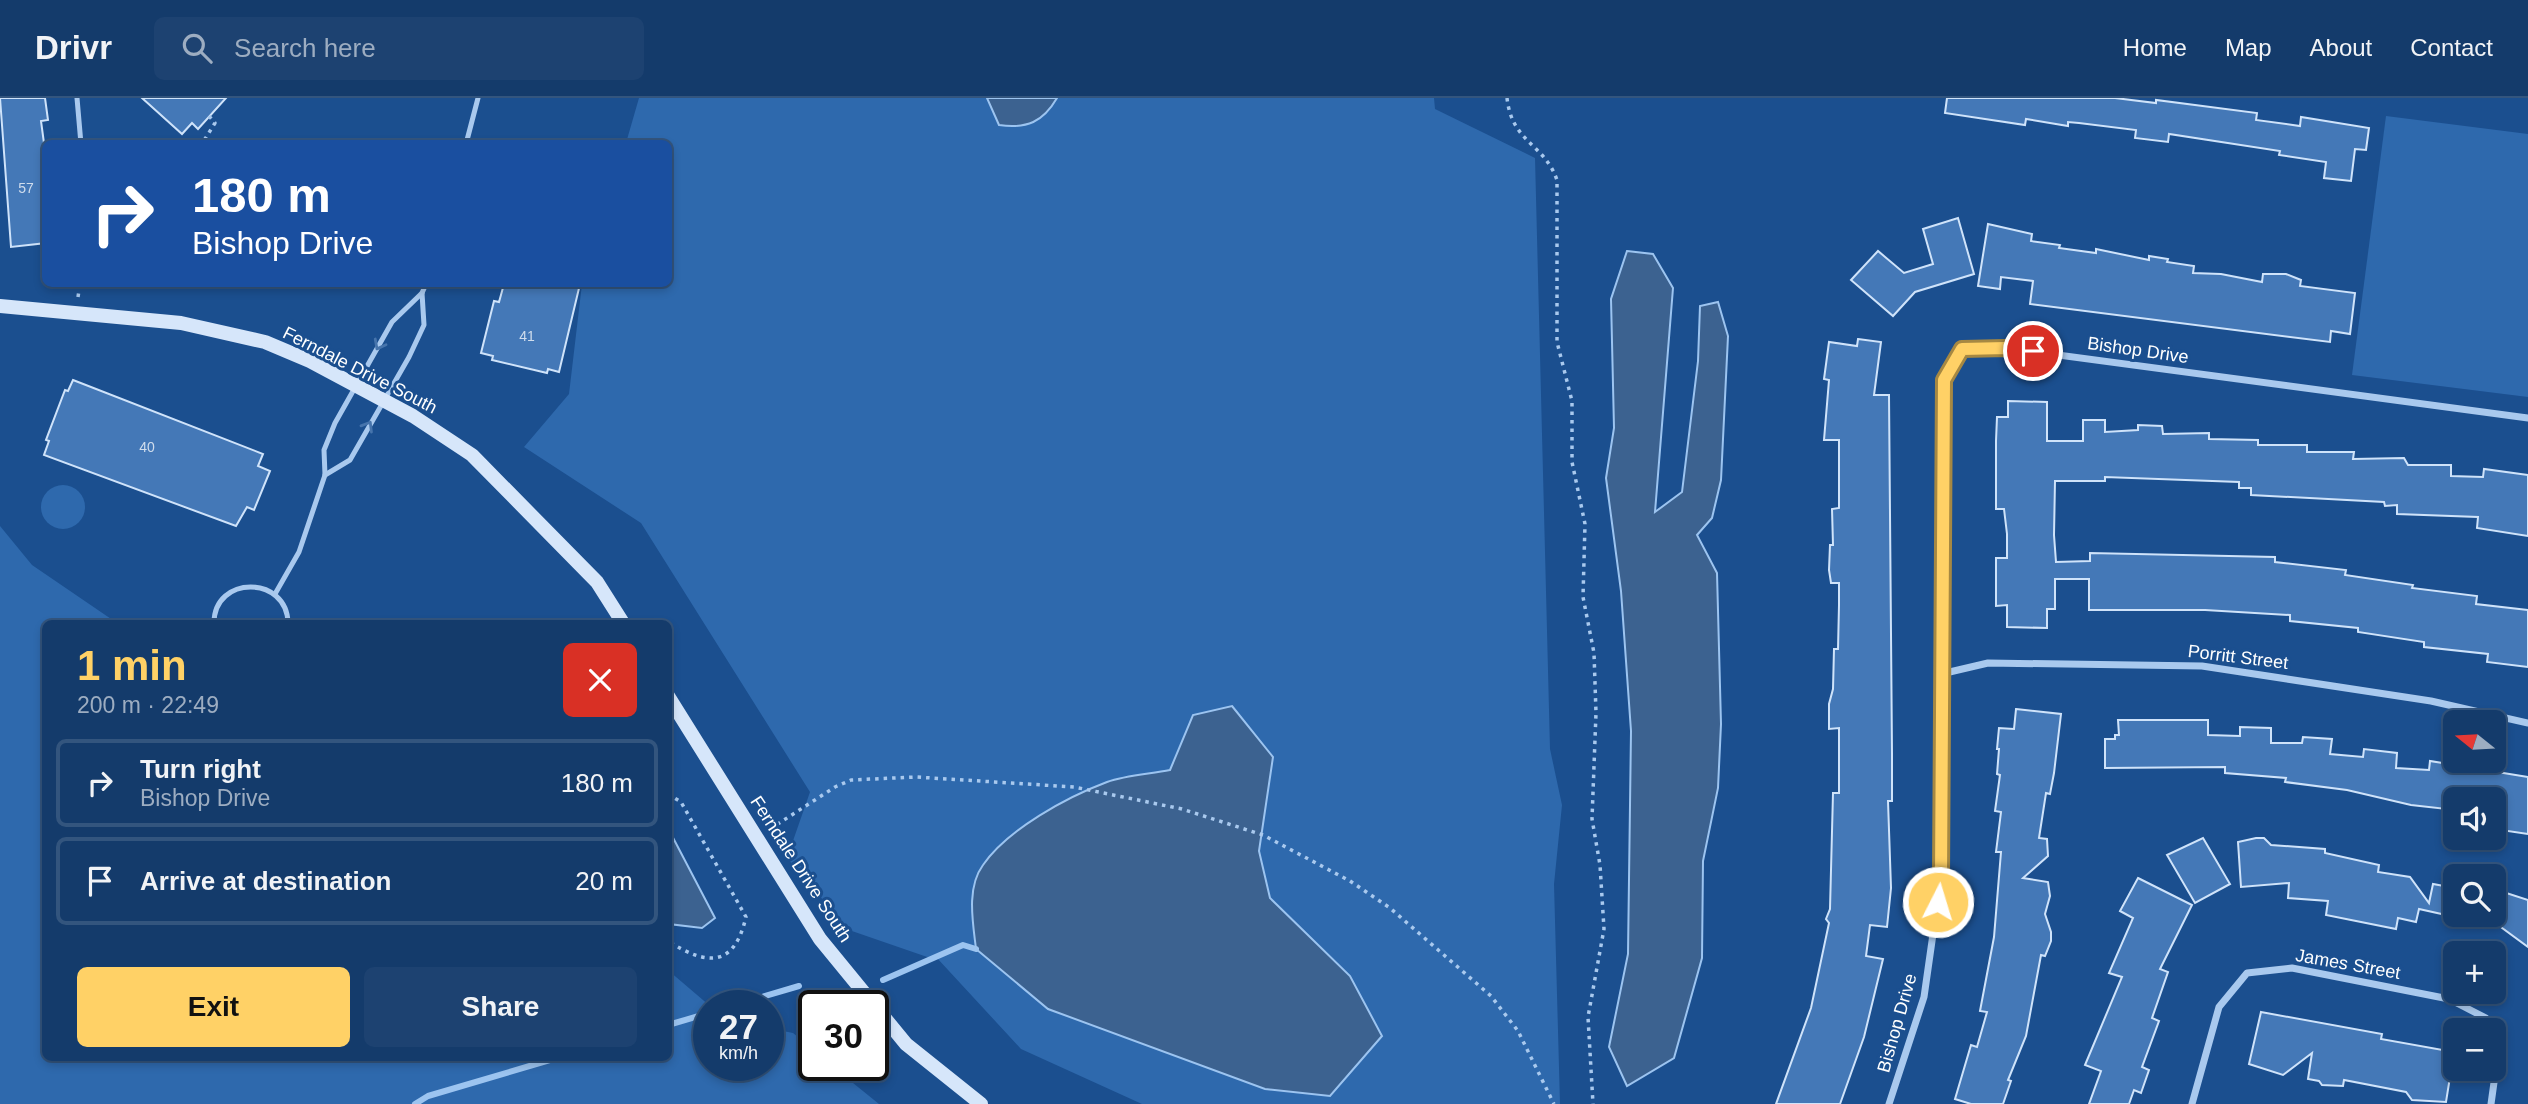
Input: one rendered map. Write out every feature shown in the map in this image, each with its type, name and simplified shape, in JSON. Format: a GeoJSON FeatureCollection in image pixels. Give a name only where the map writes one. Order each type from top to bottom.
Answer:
{"type":"FeatureCollection","features":[{"type":"Feature","properties":{"kind":"main road","name":"Ferndale Drive South"},"geometry":{"type":"LineString","coordinates":[[0,306],[193,326],[265,342],[357,386],[413,416],[472,455],[597,582],[621,620]]}},
{"type":"Feature","properties":{"kind":"main road","name":"Ferndale Drive South"},"geometry":{"type":"LineString","coordinates":[[672,702],[820,939],[906,1044],[981,1104]]}},
{"type":"Feature","properties":{"kind":"street","name":"Bishop Drive"},"geometry":{"type":"LineString","coordinates":[[1889,1104],[1924,997],[1941,878],[1944,380],[1962,349],[2006,348],[2528,418]]}},
{"type":"Feature","properties":{"kind":"street","name":"Porritt Street"},"geometry":{"type":"LineString","coordinates":[[1941,674],[1988,663],[2202,666],[2431,701],[2528,723]]}},
{"type":"Feature","properties":{"kind":"street","name":"James Street"},"geometry":{"type":"LineString","coordinates":[[2192,1104],[2219,1007],[2248,973],[2292,968],[2449,999],[2486,1018]]}},
{"type":"Feature","properties":{"kind":"street"},"geometry":{"type":"LineString","coordinates":[[2491,1104],[2494,1081]]}},
{"type":"Feature","properties":{"kind":"lane"},"geometry":{"type":"LineString","coordinates":[[77,98],[81,140]]}},
{"type":"Feature","properties":{"kind":"lane"},"geometry":{"type":"LineString","coordinates":[[467,140],[478,98]]}},
{"type":"Feature","properties":{"kind":"lane"},"geometry":{"type":"LineString","coordinates":[[275,594],[299,552],[325,475],[324,450],[335,423],[392,322],[422,293],[425,287]]}},
{"type":"Feature","properties":{"kind":"lane"},"geometry":{"type":"LineString","coordinates":[[325,475],[350,460],[424,325],[422,293]]}},
{"type":"Feature","properties":{"kind":"lane"},"geometry":{"type":"LineString","coordinates":[[215,620],[220,602],[231,592],[244,586],[259,586],[275,594],[282,602],[287,620]]}},
{"type":"Feature","properties":{"kind":"path"},"geometry":{"type":"LineString","coordinates":[[1507,98],[1508,114],[1523,138],[1551,161],[1557,180],[1558,342],[1572,401],[1572,462],[1585,524],[1584,597],[1594,653],[1596,713],[1592,819],[1600,865],[1604,929],[1588,1017],[1592,1104]]}},
{"type":"Feature","properties":{"kind":"path"},"geometry":{"type":"LineString","coordinates":[[203,140],[215,123],[209,116]]}},
{"type":"Feature","properties":{"kind":"path"},"geometry":{"type":"LineString","coordinates":[[757,838],[835,787],[851,780],[1004,780],[1129,797],[1237,826],[1296,852],[1390,908],[1492,996],[1518,1031],[1554,1104]]}},
{"type":"Feature","properties":{"kind":"path"},"geometry":{"type":"LineString","coordinates":[[672,796],[681,802],[746,917],[741,937],[726,956],[708,960],[688,954],[672,944]]}},
{"type":"Feature","properties":{"kind":"shaded area"},"geometry":{"type":"Polygon","coordinates":[[[639,98],[1434,98],[1435,109],[1535,158],[1550,749],[1562,805],[1554,884],[1560,1104],[1142,1104],[1021,1049],[937,958],[933,959],[849,930],[787,858],[810,792],[641,523],[524,447],[569,394],[582,287],[672,287],[672,140],[627,140],[639,98]]]}},
{"type":"Feature","properties":{"kind":"shaded area"},"geometry":{"type":"Polygon","coordinates":[[[987,98],[1057,98],[1040,118],[1026,125],[1009,126],[999,125],[987,98]]]}},
{"type":"Feature","properties":{"kind":"shaded area"},"geometry":{"type":"Polygon","coordinates":[[[2386,116],[2528,134],[2528,397],[2352,375],[2386,116]]]}},
{"type":"Feature","properties":{"kind":"shaded area"},"geometry":{"type":"Polygon","coordinates":[[[1627,251],[1653,254],[1673,288],[1655,512],[1682,492],[1698,361],[1700,306],[1718,302],[1728,336],[1721,480],[1712,518],[1697,535],[1717,573],[1721,724],[1718,788],[1703,861],[1702,958],[1674,1058],[1627,1086],[1609,1047],[1628,954],[1631,731],[1621,591],[1606,478],[1614,428],[1611,299],[1627,251]]]}},
{"type":"Feature","properties":{"kind":"shaded area"},"geometry":{"type":"Polygon","coordinates":[[[63,485],[78,492],[85,507],[78,522],[63,529],[48,522],[41,507],[48,492],[63,485]]]}},
{"type":"Feature","properties":{"kind":"shaded area"},"geometry":{"type":"Polygon","coordinates":[[[0,526],[32,565],[113,620],[42,620],[42,1061],[672,1061],[672,974],[693,991],[693,1081],[784,1081],[784,1031],[798,1037],[798,1081],[851,1081],[879,1104],[0,1104],[0,526]]]}},
{"type":"Feature","properties":{"kind":"shaded area"},"geometry":{"type":"Polygon","coordinates":[[[1232,706],[1273,757],[1259,851],[1270,898],[1350,976],[1382,1036],[1330,1096],[1265,1089],[1048,1009],[976,949],[972,906],[974,884],[983,865],[1007,839],[1057,805],[1091,788],[1122,778],[1170,770],[1193,715],[1232,706]]]}},
{"type":"Feature","properties":{"kind":"shaded area"},"geometry":{"type":"Polygon","coordinates":[[[672,836],[715,918],[702,928],[672,924],[672,836]]]}},
{"type":"Feature","properties":{"kind":"building"},"geometry":{"type":"Polygon","coordinates":[[[0,98],[45,98],[48,120],[41,121],[44,140],[42,243],[11,247],[0,98]]]}},
{"type":"Feature","properties":{"kind":"building"},"geometry":{"type":"Polygon","coordinates":[[[142,98],[226,98],[198,129],[192,123],[182,134],[142,98]]]}},
{"type":"Feature","properties":{"kind":"building"},"geometry":{"type":"Polygon","coordinates":[[[1947,98],[2115,98],[2156,103],[2156,100],[2257,113],[2256,120],[2300,126],[2301,117],[2369,128],[2366,150],[2355,149],[2351,181],[2324,178],[2326,162],[2279,155],[2280,151],[2169,134],[2168,142],[2135,138],[2136,130],[2079,123],[2068,122],[2068,126],[2026,119],[2025,125],[1945,113],[1947,98]]]}},
{"type":"Feature","properties":{"kind":"building"},"geometry":{"type":"Polygon","coordinates":[[[1958,218],[1974,274],[1915,292],[1893,316],[1851,280],[1878,251],[1904,273],[1933,264],[1923,229],[1958,218]]]}},
{"type":"Feature","properties":{"kind":"building"},"geometry":{"type":"Polygon","coordinates":[[[1988,224],[2032,234],[2031,241],[2060,245],[2059,248],[2096,253],[2096,249],[2149,260],[2149,256],[2168,259],[2167,262],[2194,266],[2193,273],[2221,274],[2262,282],[2263,274],[2286,274],[2301,280],[2300,286],[2355,293],[2350,334],[2331,331],[2330,342],[2030,304],[2033,281],[2001,277],[2000,289],[1978,286],[1988,224]]]}},
{"type":"Feature","properties":{"kind":"building"},"geometry":{"type":"Polygon","coordinates":[[[503,287],[579,287],[559,372],[548,369],[547,373],[492,360],[493,356],[481,353],[494,301],[499,302],[503,287]]]}},
{"type":"Feature","properties":{"kind":"building"},"geometry":{"type":"Polygon","coordinates":[[[1858,339],[1881,342],[1874,395],[1889,395],[1892,801],[1888,801],[1891,888],[1887,927],[1870,925],[1866,956],[1883,959],[1864,1037],[1840,1104],[1776,1104],[1811,1008],[1829,923],[1826,919],[1830,909],[1833,793],[1839,793],[1839,728],[1829,729],[1829,704],[1833,689],[1834,649],[1838,649],[1839,583],[1831,583],[1829,570],[1830,545],[1833,545],[1832,509],[1839,508],[1839,440],[1824,440],[1829,380],[1824,379],[1829,342],[1857,346],[1858,339]]]}},
{"type":"Feature","properties":{"kind":"building"},"geometry":{"type":"Polygon","coordinates":[[[73,380],[263,454],[258,466],[270,471],[254,510],[247,507],[236,526],[44,455],[49,441],[46,440],[65,390],[68,391],[73,380]]]}},
{"type":"Feature","properties":{"kind":"building"},"geometry":{"type":"Polygon","coordinates":[[[2008,401],[2047,402],[2047,441],[2083,441],[2083,420],[2105,420],[2105,432],[2138,430],[2138,425],[2162,426],[2163,434],[2209,433],[2209,439],[2258,440],[2258,445],[2307,445],[2307,452],[2354,452],[2353,459],[2404,458],[2408,465],[2451,465],[2451,476],[2483,477],[2484,469],[2528,475],[2528,536],[2477,528],[2478,517],[2397,514],[2397,505],[2385,506],[2384,502],[2251,495],[2251,488],[2239,488],[2239,482],[2105,477],[2105,481],[2055,481],[2054,535],[2056,562],[2090,561],[2090,553],[2275,557],[2275,562],[2346,570],[2345,575],[2413,585],[2412,588],[2477,596],[2476,604],[2528,610],[2528,667],[2487,662],[2488,654],[2424,647],[2424,642],[2358,632],[2358,628],[2290,621],[2290,615],[2205,610],[2089,610],[2089,579],[2055,579],[2055,609],[2047,609],[2047,628],[2007,627],[2007,605],[1996,606],[1996,558],[2007,558],[2007,534],[2004,509],[1996,509],[1996,441],[1997,417],[2008,417],[2008,401]]]}},
{"type":"Feature","properties":{"kind":"building"},"geometry":{"type":"Polygon","coordinates":[[[2016,709],[2061,714],[2054,773],[2050,794],[2046,793],[2039,838],[2047,839],[2048,856],[2023,878],[2048,882],[2050,896],[2045,914],[2051,941],[2045,956],[2041,955],[2026,1036],[2008,1080],[2011,1081],[2003,1104],[1971,1104],[1955,1099],[1971,1045],[1977,1047],[1987,1012],[1980,1011],[1994,937],[2001,852],[1996,852],[2001,812],[1995,811],[2000,775],[1997,774],[1999,728],[2014,729],[2016,709]]]}},
{"type":"Feature","properties":{"kind":"building"},"geometry":{"type":"Polygon","coordinates":[[[2118,720],[2208,720],[2208,735],[2240,736],[2240,727],[2271,728],[2271,743],[2302,743],[2303,737],[2332,739],[2330,754],[2363,757],[2364,749],[2397,753],[2396,768],[2429,770],[2430,761],[2443,763],[2443,774],[2506,773],[2528,777],[2528,834],[2506,831],[2506,787],[2443,787],[2443,809],[2411,805],[2347,790],[2285,782],[2286,778],[2225,773],[2225,767],[2105,768],[2105,739],[2115,739],[2115,735],[2119,735],[2118,720]]]}},
{"type":"Feature","properties":{"kind":"building"},"geometry":{"type":"Polygon","coordinates":[[[2203,838],[2230,884],[2195,903],[2167,855],[2203,838]]]}},
{"type":"Feature","properties":{"kind":"building"},"geometry":{"type":"Polygon","coordinates":[[[2264,838],[2271,845],[2325,849],[2325,853],[2379,865],[2378,872],[2410,877],[2429,903],[2433,884],[2443,886],[2443,914],[2419,909],[2416,922],[2398,918],[2396,929],[2326,915],[2328,901],[2288,898],[2289,883],[2241,887],[2238,842],[2264,838]]]}},
{"type":"Feature","properties":{"kind":"building"},"geometry":{"type":"Polygon","coordinates":[[[2138,878],[2192,905],[2160,969],[2168,972],[2152,1018],[2159,1021],[2142,1067],[2149,1070],[2141,1093],[2134,1090],[2129,1104],[2089,1104],[2101,1071],[2085,1065],[2122,977],[2109,973],[2133,918],[2120,911],[2138,878]]]}},
{"type":"Feature","properties":{"kind":"building"},"geometry":{"type":"Polygon","coordinates":[[[2506,893],[2528,900],[2528,947],[2501,927],[2506,927],[2506,893]]]}},
{"type":"Feature","properties":{"kind":"building"},"geometry":{"type":"Polygon","coordinates":[[[2261,1012],[2382,1034],[2381,1039],[2443,1050],[2443,1081],[2449,1081],[2446,1102],[2412,1100],[2406,1092],[2344,1080],[2343,1086],[2322,1085],[2319,1081],[2308,1079],[2312,1053],[2283,1075],[2249,1064],[2261,1012]]]}},
{"type":"Feature","properties":{"kind":"waterway"},"geometry":{"type":"LineString","coordinates":[[883,980],[963,945],[976,949]]}},
{"type":"Feature","properties":{"kind":"waterway"},"geometry":{"type":"LineString","coordinates":[[784,990],[799,986]]}},
{"type":"Feature","properties":{"kind":"waterway"},"geometry":{"type":"LineString","coordinates":[[672,1024],[693,1018]]}},
{"type":"Feature","properties":{"kind":"waterway"},"geometry":{"type":"LineString","coordinates":[[415,1104],[428,1096],[546,1061]]}},
{"type":"Feature","properties":{"kind":"route"},"geometry":{"type":"LineString","coordinates":[[1938,902],[1941,878],[1944,380],[1962,349],[2006,348],[2033,351]]}}]}
